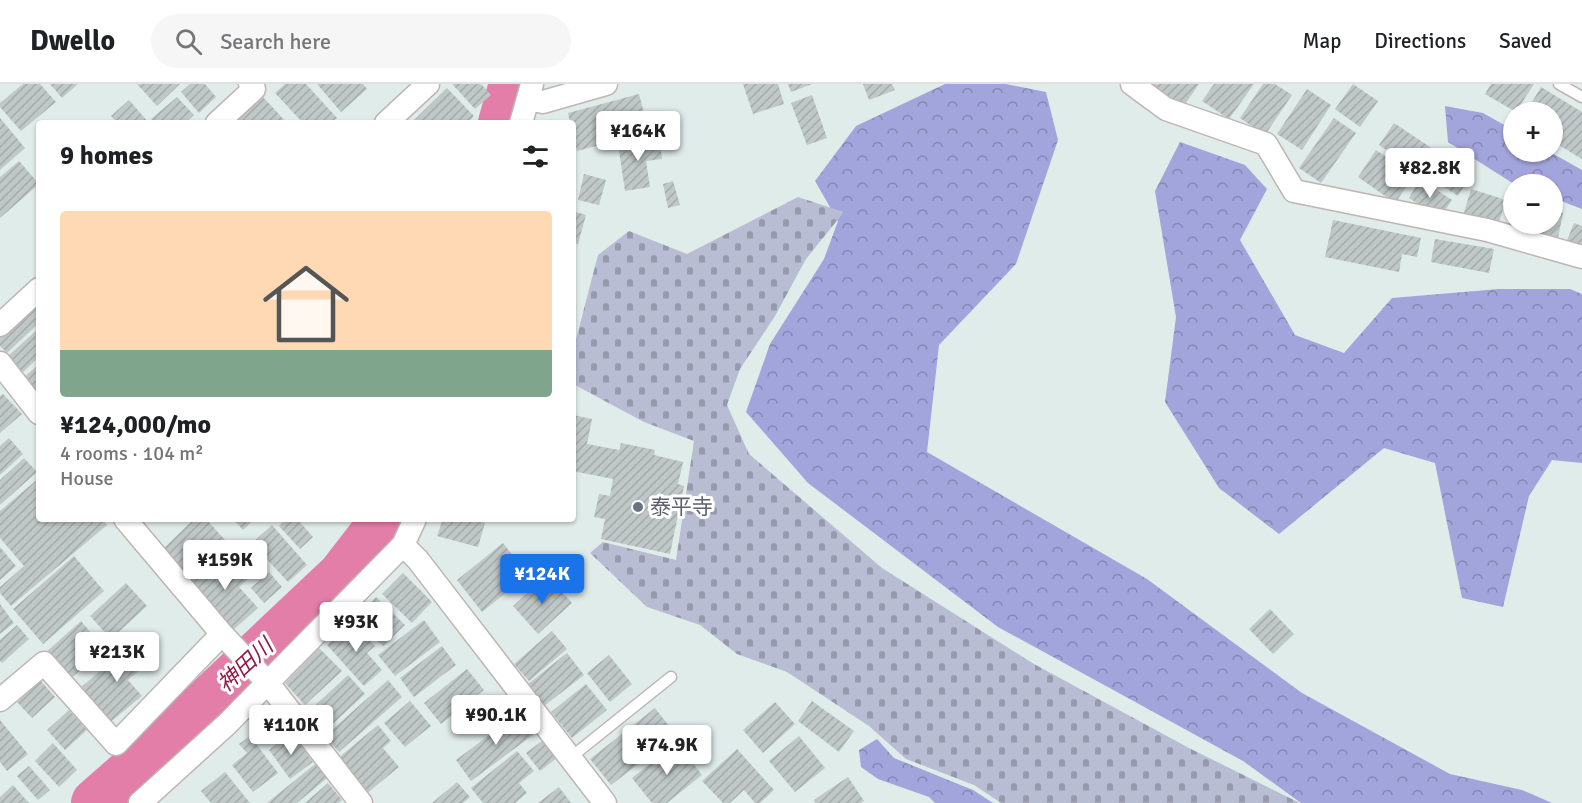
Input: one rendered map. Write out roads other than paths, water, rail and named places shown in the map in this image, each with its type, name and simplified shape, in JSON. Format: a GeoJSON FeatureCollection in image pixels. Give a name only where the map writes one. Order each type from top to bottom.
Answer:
{"type":"FeatureCollection","features":[{"type":"Feature","properties":{"kind":"street"},"geometry":{"type":"LineString","coordinates":[[220,120],[254,89],[250,84]]}},
{"type":"Feature","properties":{"kind":"street"},"geometry":{"type":"LineString","coordinates":[[389,120],[428,84]]}},
{"type":"Feature","properties":{"kind":"street"},"geometry":{"type":"LineString","coordinates":[[522,120],[530,92],[543,102],[606,84]]}},
{"type":"Feature","properties":{"kind":"street"},"geometry":{"type":"LineString","coordinates":[[1132,84],[1166,109],[1266,144],[1294,191],[1487,231],[1582,257]]}},
{"type":"Feature","properties":{"kind":"street"},"geometry":{"type":"LineString","coordinates":[[0,325],[36,292]]}},
{"type":"Feature","properties":{"kind":"street"},"geometry":{"type":"LineString","coordinates":[[0,363],[36,409]]}},
{"type":"Feature","properties":{"kind":"street"},"geometry":{"type":"LineString","coordinates":[[128,522],[264,680],[360,803]]}},
{"type":"Feature","properties":{"kind":"street"},"geometry":{"type":"LineString","coordinates":[[140,803],[227,724],[264,680],[403,545],[414,522]]}},
{"type":"Feature","properties":{"kind":"street"},"geometry":{"type":"LineString","coordinates":[[403,545],[418,560],[604,803]]}},
{"type":"Feature","properties":{"kind":"street"},"geometry":{"type":"LineString","coordinates":[[0,700],[44,663],[116,744],[228,641]]}},
{"type":"Feature","properties":{"kind":"lane"},"geometry":{"type":"LineString","coordinates":[[1559,84],[1582,97]]}},
{"type":"Feature","properties":{"kind":"lane"},"geometry":{"type":"LineString","coordinates":[[570,758],[671,677]]}},
{"type":"Feature","properties":{"kind":"waterway","name":"神田川"},"geometry":{"type":"LineString","coordinates":[[504,120],[514,84]]}},
{"type":"Feature","properties":{"kind":"waterway","name":"神田川"},"geometry":{"type":"LineString","coordinates":[[96,803],[167,741],[342,576],[384,522]]}},
{"type":"Feature","properties":{"kind":"place","name":"泰平寺"},"geometry":{"type":"Point","coordinates":[638,507]}}]}
